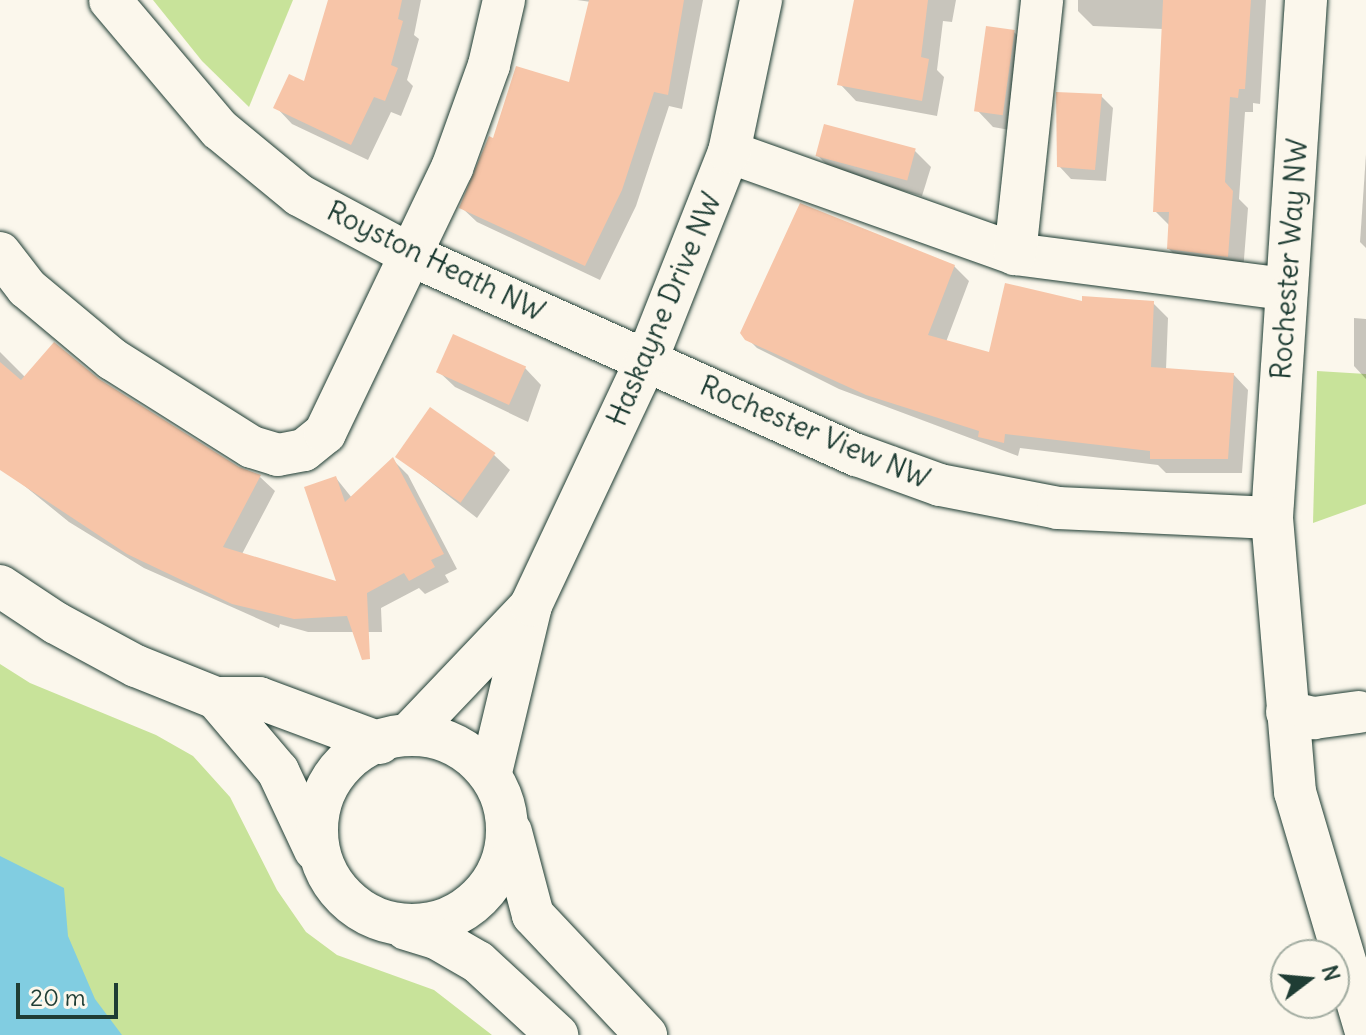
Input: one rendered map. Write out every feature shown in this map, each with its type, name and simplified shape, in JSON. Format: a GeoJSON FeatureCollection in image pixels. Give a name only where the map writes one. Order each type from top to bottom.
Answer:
{"type":"FeatureCollection","features":[{"type":"Feature","properties":{"kind":"street","name":"Royston Heath NW"},"geometry":{"type":"LineString","coordinates":[[110,0],[219,129],[299,195],[411,255],[647,359]]}},
{"type":"Feature","properties":{"kind":"street"},"geometry":{"type":"LineString","coordinates":[[0,253],[27,288],[112,359],[252,447],[278,455],[304,450],[325,433],[463,139],[489,65],[504,0]]}},
{"type":"Feature","properties":{"kind":"street","name":"Haskayne Drive NW"},"geometry":{"type":"LineString","coordinates":[[491,772],[531,605],[647,359],[729,152],[761,0]]}},
{"type":"Feature","properties":{"kind":"street"},"geometry":{"type":"LineString","coordinates":[[1015,254],[1042,0]]}},
{"type":"Feature","properties":{"kind":"street","name":"Rochester Way NW"},"geometry":{"type":"LineString","coordinates":[[1306,0],[1272,518],[1295,792],[1366,1031]]}},
{"type":"Feature","properties":{"kind":"street"},"geometry":{"type":"LineString","coordinates":[[729,152],[1015,254],[1286,289]]}},
{"type":"Feature","properties":{"kind":"street","name":"Rochester View NW"},"geometry":{"type":"LineString","coordinates":[[647,359],[857,455],[940,485],[1058,508],[1272,518]]}},
{"type":"Feature","properties":{"kind":"street"},"geometry":{"type":"LineString","coordinates":[[0,586],[109,652],[216,698],[259,698],[394,739],[440,737],[468,750],[491,772],[505,799],[510,831],[533,915],[646,1035]]}},
{"type":"Feature","properties":{"kind":"street","name":"Haskayne Drive NW"},"geometry":{"type":"LineString","coordinates":[[394,739],[531,605]]}},
{"type":"Feature","properties":{"kind":"street"},"geometry":{"type":"LineString","coordinates":[[216,698],[278,771],[320,861],[349,904],[406,929],[438,939],[478,962],[557,1035]]}},
{"type":"Feature","properties":{"kind":"street"},"geometry":{"type":"LineString","coordinates":[[1287,712],[1314,718],[1359,712]]}},
{"type":"Feature","properties":{"kind":"street"},"geometry":{"type":"LineString","coordinates":[[320,861],[315,826],[326,788],[336,773],[394,739]]}},
{"type":"Feature","properties":{"kind":"street"},"geometry":{"type":"LineString","coordinates":[[406,929],[464,908],[488,888],[504,861],[510,831]]}},
{"type":"Feature","properties":{"kind":"green space"},"geometry":{"type":"Polygon","coordinates":[[[153,0],[293,0],[249,107],[202,61],[153,0]]]}},
{"type":"Feature","properties":{"kind":"green space"},"geometry":{"type":"Polygon","coordinates":[[[1317,371],[1366,374],[1366,504],[1313,523],[1317,371]]]}},
{"type":"Feature","properties":{"kind":"green space"},"geometry":{"type":"Polygon","coordinates":[[[0,664],[30,683],[156,735],[193,756],[230,797],[277,890],[306,932],[337,955],[434,990],[492,1035],[0,1035],[0,664]]]}},
{"type":"Feature","properties":{"kind":"water"},"geometry":{"type":"Polygon","coordinates":[[[0,856],[64,888],[68,936],[95,999],[122,1035],[0,1035],[0,856]]]}},
{"type":"Feature","properties":{"kind":"building"},"geometry":{"type":"Polygon","coordinates":[[[328,0],[402,0],[398,19],[403,21],[391,65],[398,68],[385,101],[374,97],[351,145],[273,108],[289,74],[304,81],[328,0]]]}},
{"type":"Feature","properties":{"kind":"building"},"geometry":{"type":"Polygon","coordinates":[[[589,0],[684,0],[668,95],[654,92],[622,190],[585,266],[459,208],[489,136],[493,138],[516,66],[569,82],[589,0]]]}},
{"type":"Feature","properties":{"kind":"building"},"geometry":{"type":"Polygon","coordinates":[[[854,0],[928,0],[921,57],[929,59],[922,101],[837,85],[854,0]]]}},
{"type":"Feature","properties":{"kind":"building"},"geometry":{"type":"Polygon","coordinates":[[[1163,0],[1251,0],[1245,89],[1239,89],[1238,98],[1230,97],[1225,182],[1233,191],[1228,257],[1167,249],[1169,212],[1153,212],[1163,0]]]}},
{"type":"Feature","properties":{"kind":"building"},"geometry":{"type":"Polygon","coordinates":[[[986,26],[1015,30],[1003,115],[974,111],[986,26]]]}},
{"type":"Feature","properties":{"kind":"building"},"geometry":{"type":"Polygon","coordinates":[[[1056,92],[1102,94],[1095,170],[1057,167],[1056,92]]]}},
{"type":"Feature","properties":{"kind":"building"},"geometry":{"type":"Polygon","coordinates":[[[824,124],[916,149],[907,180],[815,156],[824,124]]]}},
{"type":"Feature","properties":{"kind":"building"},"geometry":{"type":"Polygon","coordinates":[[[800,203],[955,265],[928,335],[989,352],[1005,283],[1082,301],[1082,296],[1154,301],[1151,367],[1234,373],[1228,459],[1150,459],[1150,451],[1005,434],[1004,443],[978,437],[979,431],[866,395],[745,340],[740,333],[800,203]]]}},
{"type":"Feature","properties":{"kind":"building"},"geometry":{"type":"Polygon","coordinates":[[[453,334],[526,367],[509,405],[436,372],[453,334]]]}},
{"type":"Feature","properties":{"kind":"building"},"geometry":{"type":"Polygon","coordinates":[[[54,342],[99,379],[239,467],[261,475],[223,547],[336,581],[304,487],[336,476],[345,502],[393,457],[444,554],[431,560],[435,567],[409,581],[404,573],[367,593],[370,659],[362,660],[347,616],[294,619],[232,604],[127,554],[0,470],[0,362],[21,380],[54,342]]]}},
{"type":"Feature","properties":{"kind":"building"},"geometry":{"type":"Polygon","coordinates":[[[430,407],[496,453],[461,503],[395,457],[430,407]]]}}]}
